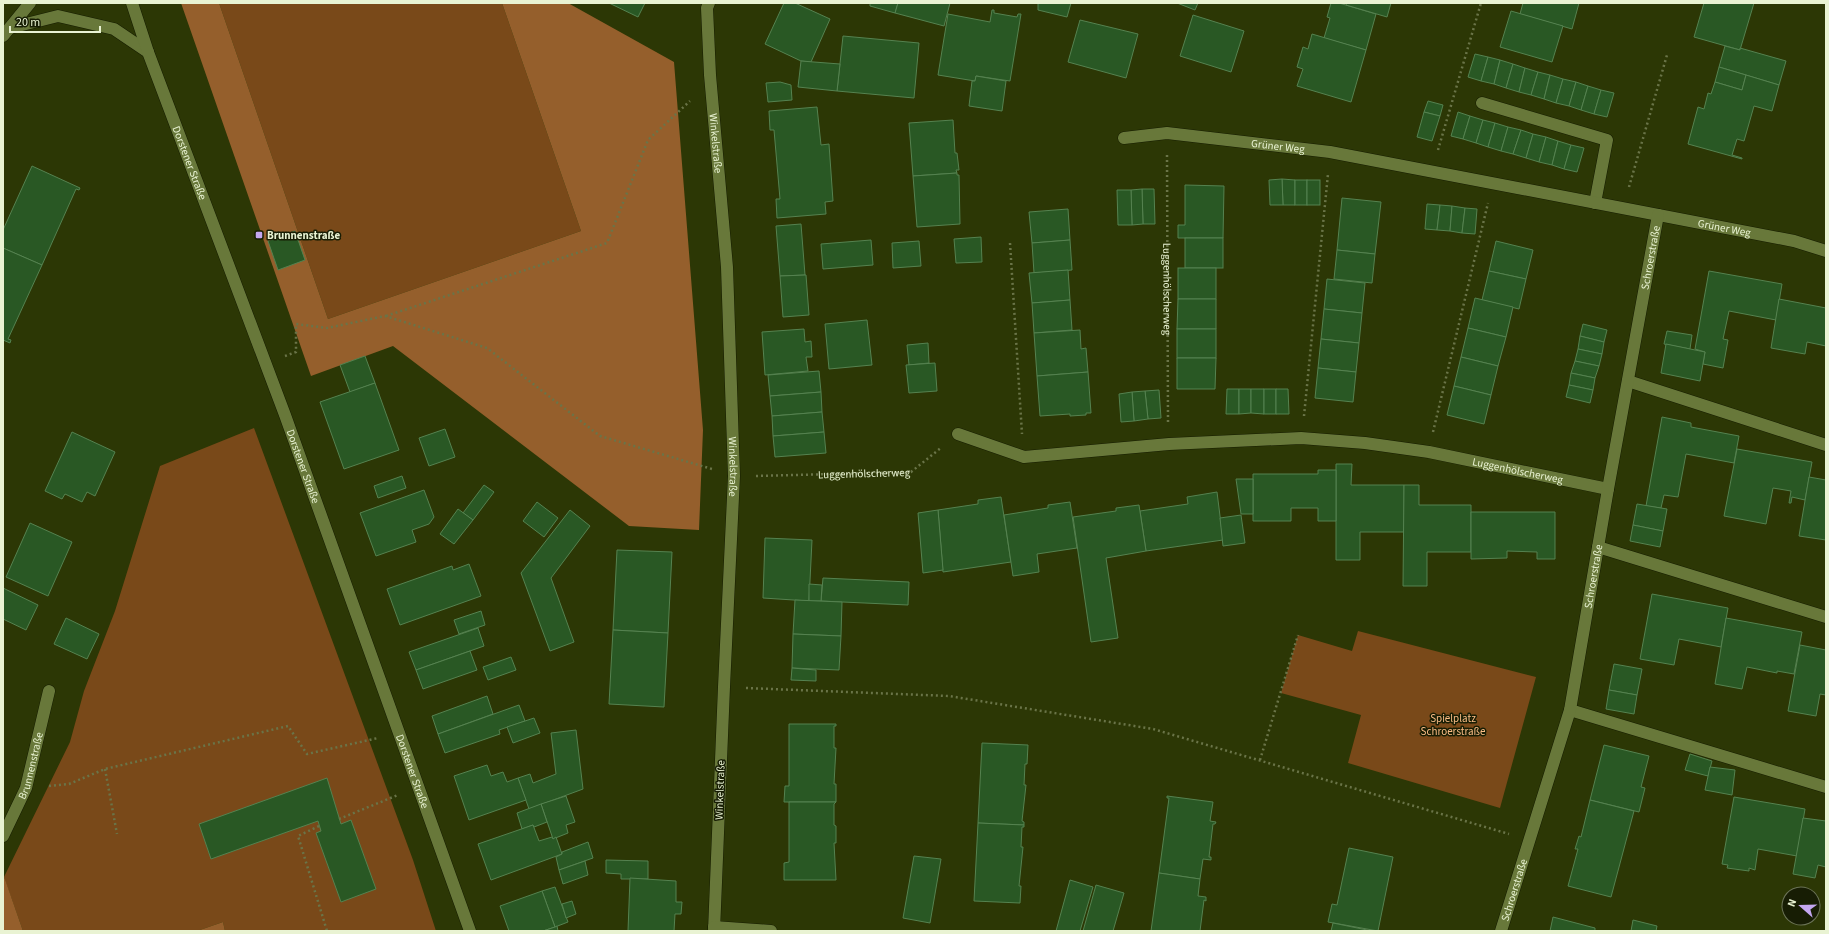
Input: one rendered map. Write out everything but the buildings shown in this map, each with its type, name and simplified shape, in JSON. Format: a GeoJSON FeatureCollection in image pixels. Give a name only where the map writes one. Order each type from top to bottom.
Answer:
{"type":"FeatureCollection","features":[{"type":"Feature","properties":{"kind":"street"},"geometry":{"type":"LineString","coordinates":[[6,32],[30,3]]}},
{"type":"Feature","properties":{"kind":"street","name":"Dorstener Straße"},"geometry":{"type":"LineString","coordinates":[[132,3],[148,52],[203,200],[229,264],[288,422],[470,931]]}},
{"type":"Feature","properties":{"kind":"street","name":"Winkelstraße"},"geometry":{"type":"LineString","coordinates":[[709,3],[707,8],[711,83],[727,267],[734,476],[714,929]]}},
{"type":"Feature","properties":{"kind":"street"},"geometry":{"type":"LineString","coordinates":[[6,32],[58,16],[114,29],[148,52]]}},
{"type":"Feature","properties":{"kind":"street"},"geometry":{"type":"LineString","coordinates":[[1482,103],[1606,140],[1595,203]]}},
{"type":"Feature","properties":{"kind":"street","name":"Grüner Weg"},"geometry":{"type":"LineString","coordinates":[[1124,138],[1167,133],[1330,152],[1794,241],[1826,251]]}},
{"type":"Feature","properties":{"kind":"street","name":"Schroerstraße"},"geometry":{"type":"LineString","coordinates":[[1501,931],[1570,710],[1608,489],[1658,215]]}},
{"type":"Feature","properties":{"kind":"street"},"geometry":{"type":"LineString","coordinates":[[1628,381],[1826,445]]}},
{"type":"Feature","properties":{"kind":"street","name":"Luggenhölscherweg"},"geometry":{"type":"LineString","coordinates":[[958,434],[1024,457],[1168,444],[1301,438],[1365,443],[1429,452],[1608,489]]}},
{"type":"Feature","properties":{"kind":"street"},"geometry":{"type":"LineString","coordinates":[[1598,547],[1826,617]]}},
{"type":"Feature","properties":{"kind":"street","name":"Brunnenstraße"},"geometry":{"type":"LineString","coordinates":[[3,836],[26,788],[49,691]]}},
{"type":"Feature","properties":{"kind":"street"},"geometry":{"type":"LineString","coordinates":[[1570,710],[1826,787]]}},
{"type":"Feature","properties":{"kind":"street"},"geometry":{"type":"LineString","coordinates":[[714,929],[771,931]]}},
{"type":"Feature","properties":{"kind":"path"},"geometry":{"type":"LineString","coordinates":[[1431,172],[1481,3]]}},
{"type":"Feature","properties":{"kind":"path"},"geometry":{"type":"LineString","coordinates":[[1623,208],[1667,55]]}},
{"type":"Feature","properties":{"kind":"path"},"geometry":{"type":"LineString","coordinates":[[265,363],[296,352],[296,324],[327,328],[385,316],[607,243],[648,140],[711,83]]}},
{"type":"Feature","properties":{"kind":"path","name":"Luggenhölscherweg"},"geometry":{"type":"LineString","coordinates":[[1167,133],[1168,444]]}},
{"type":"Feature","properties":{"kind":"path"},"geometry":{"type":"LineString","coordinates":[[1301,438],[1330,152]]}},
{"type":"Feature","properties":{"kind":"path"},"geometry":{"type":"LineString","coordinates":[[1429,452],[1493,183]]}},
{"type":"Feature","properties":{"kind":"path"},"geometry":{"type":"LineString","coordinates":[[1010,243],[1024,457]]}},
{"type":"Feature","properties":{"kind":"path","name":"Luggenhölscherweg"},"geometry":{"type":"LineString","coordinates":[[385,316],[487,348],[600,436],[734,476],[911,472],[958,434]]}},
{"type":"Feature","properties":{"kind":"path"},"geometry":{"type":"LineString","coordinates":[[1260,760],[1298,635]]}},
{"type":"Feature","properties":{"kind":"path"},"geometry":{"type":"LineString","coordinates":[[724,687],[949,696],[1153,729],[1529,839]]}},
{"type":"Feature","properties":{"kind":"path"},"geometry":{"type":"LineString","coordinates":[[26,788],[69,784],[105,769],[288,726],[307,754],[398,733]]}},
{"type":"Feature","properties":{"kind":"path"},"geometry":{"type":"LineString","coordinates":[[105,769],[117,834]]}},
{"type":"Feature","properties":{"kind":"path"},"geometry":{"type":"LineString","coordinates":[[339,819],[418,788]]}},
{"type":"Feature","properties":{"kind":"path"},"geometry":{"type":"LineString","coordinates":[[320,826],[298,836],[327,931]]}},
{"type":"Feature","properties":{"kind":"green space"},"geometry":{"type":"Polygon","coordinates":[[[219,3],[502,3],[581,231],[328,319],[219,3]]]}},
{"type":"Feature","properties":{"kind":"green space"},"geometry":{"type":"Polygon","coordinates":[[[254,428],[413,860],[436,931],[225,931],[223,922],[197,931],[23,931],[4,877],[70,742],[84,691],[115,611],[160,466],[254,428]]]}},
{"type":"Feature","properties":{"kind":"green space","name":"Spielplatz Schroerstraße"},"geometry":{"type":"Polygon","coordinates":[[[1358,631],[1536,677],[1500,808],[1348,763],[1361,715],[1281,693],[1298,635],[1352,651],[1358,631]]]}},
{"type":"Feature","properties":{"kind":"shaded area"},"geometry":{"type":"Polygon","coordinates":[[[181,3],[219,3],[328,319],[581,231],[502,3],[568,3],[674,62],[703,430],[699,530],[629,526],[393,346],[311,376],[181,3]]]}},
{"type":"Feature","properties":{"kind":"shaded area"},"geometry":{"type":"Polygon","coordinates":[[[4,877],[6,882],[23,931],[3,931],[4,877]]]}},
{"type":"Feature","properties":{"kind":"shaded area"},"geometry":{"type":"Polygon","coordinates":[[[223,922],[225,931],[197,931],[223,922]]]}},
{"type":"Feature","properties":{"kind":"place","name":"Brunnenstraße"},"geometry":{"type":"Point","coordinates":[259,235]}}]}
